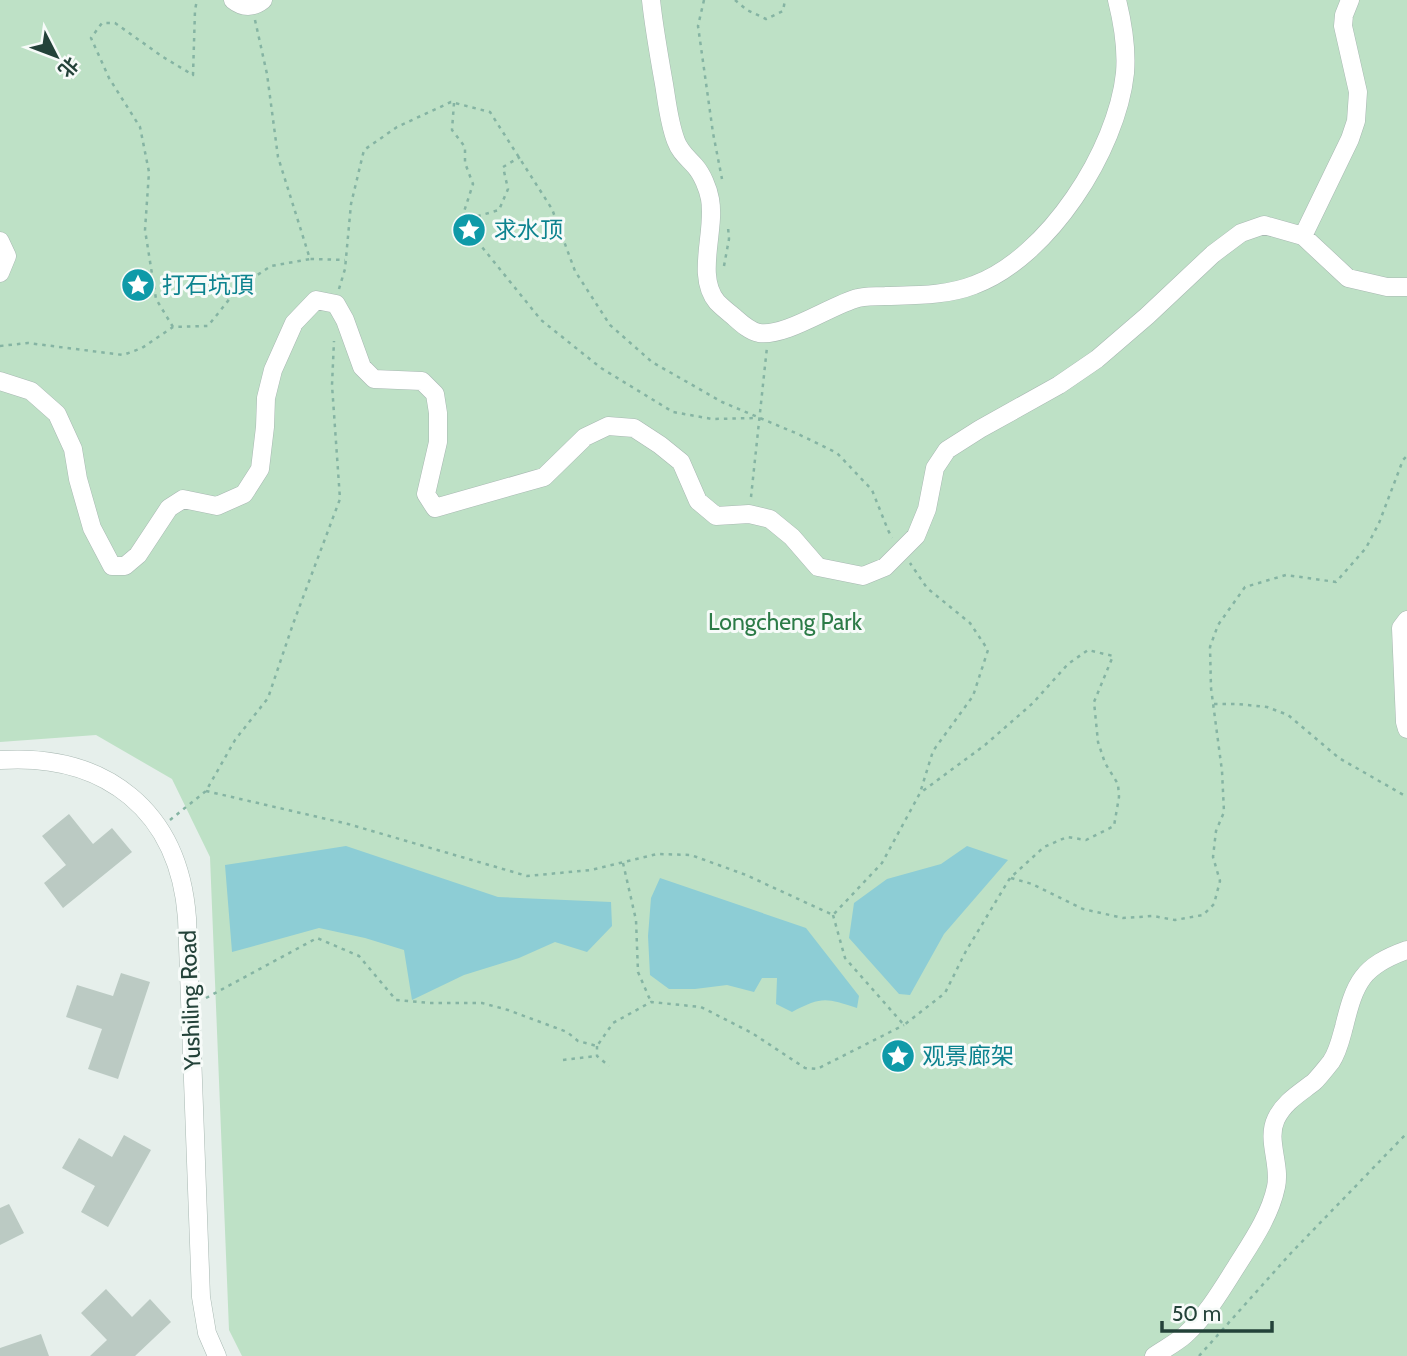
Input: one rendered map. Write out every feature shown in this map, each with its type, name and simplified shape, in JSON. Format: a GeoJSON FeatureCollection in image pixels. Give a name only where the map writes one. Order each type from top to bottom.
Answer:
{"type":"FeatureCollection","features":[{"type":"Feature","properties":{"kind":"street"},"geometry":{"type":"LineString","coordinates":[[233,0],[243,6],[258,3]]}},
{"type":"Feature","properties":{"kind":"street"},"geometry":{"type":"LineString","coordinates":[[650,0],[673,130],[682,153],[701,175],[710,197],[708,286],[718,304],[758,333],[790,327],[862,297],[937,293],[973,286],[1003,270],[1037,242],[1075,198],[1097,162],[1110,131],[1125,74],[1123,26],[1117,0]]}},
{"type":"Feature","properties":{"kind":"street"},"geometry":{"type":"LineString","coordinates":[[1303,236],[1356,121],[1359,92],[1343,26],[1350,0]]}},
{"type":"Feature","properties":{"kind":"street"},"geometry":{"type":"LineString","coordinates":[[0,381],[31,391],[57,414],[73,449],[92,528],[112,566],[125,566],[138,555],[169,508],[183,499],[217,506],[244,494],[260,469],[266,398],[272,370],[294,323],[316,300],[336,304],[345,320],[362,367],[374,379],[422,381],[435,394],[438,442],[426,494],[435,508],[544,477],[584,437],[608,426],[634,428],[681,462],[698,501],[716,516],[749,514],[770,519],[792,537],[818,567],[863,576],[885,567],[916,536],[927,509],[935,468],[947,450],[1059,385],[1097,359],[1213,254],[1241,233],[1264,225],[1303,236],[1348,278],[1387,287],[1407,287]]}},
{"type":"Feature","properties":{"kind":"street"},"geometry":{"type":"LineString","coordinates":[[0,241],[7,256],[0,273]]}},
{"type":"Feature","properties":{"kind":"street"},"geometry":{"type":"LineString","coordinates":[[1407,620],[1401,628],[1407,729]]}},
{"type":"Feature","properties":{"kind":"street","name":"Yushiling Road"},"geometry":{"type":"LineString","coordinates":[[0,760],[55,763],[85,769],[120,788],[148,814],[169,846],[182,881],[187,909],[201,1297],[207,1333],[217,1356]]}},
{"type":"Feature","properties":{"kind":"street"},"geometry":{"type":"LineString","coordinates":[[1154,1356],[1184,1336],[1213,1302],[1255,1237],[1276,1188],[1278,1175],[1272,1139],[1276,1120],[1283,1108],[1316,1080],[1333,1059],[1351,1001],[1363,976],[1385,958],[1407,950]]}},
{"type":"Feature","properties":{"kind":"path"},"geometry":{"type":"LineString","coordinates":[[173,327],[156,299],[145,230],[149,172],[140,127],[109,78],[92,38],[102,23],[115,23],[193,75],[197,0]]}},
{"type":"Feature","properties":{"kind":"path"},"geometry":{"type":"LineString","coordinates":[[704,0],[698,26],[713,133],[723,182]]}},
{"type":"Feature","properties":{"kind":"path"},"geometry":{"type":"LineString","coordinates":[[735,0],[747,10],[766,19],[783,11],[785,0]]}},
{"type":"Feature","properties":{"kind":"path"},"geometry":{"type":"LineString","coordinates":[[258,3],[278,157],[310,259]]}},
{"type":"Feature","properties":{"kind":"path"},"geometry":{"type":"LineString","coordinates":[[454,103],[452,130],[465,147],[466,163],[474,184],[461,221]]}},
{"type":"Feature","properties":{"kind":"path"},"geometry":{"type":"LineString","coordinates":[[461,221],[499,210],[508,189],[503,167],[520,157]]}},
{"type":"Feature","properties":{"kind":"path"},"geometry":{"type":"LineString","coordinates":[[461,221],[541,320],[601,368],[673,412],[712,419],[759,418]]}},
{"type":"Feature","properties":{"kind":"path"},"geometry":{"type":"LineString","coordinates":[[724,265],[729,239],[727,227]]}},
{"type":"Feature","properties":{"kind":"path"},"geometry":{"type":"LineString","coordinates":[[0,346],[28,343],[123,355],[142,348],[173,327],[208,326],[239,287],[271,266],[310,259],[345,260]]}},
{"type":"Feature","properties":{"kind":"path"},"geometry":{"type":"LineString","coordinates":[[749,514],[768,333]]}},
{"type":"Feature","properties":{"kind":"path"},"geometry":{"type":"LineString","coordinates":[[1010,878],[1032,884],[1083,909],[1123,918],[1153,916],[1175,920],[1203,915],[1214,904],[1220,881],[1213,857],[1216,831],[1224,812],[1222,771],[1211,688],[1210,648],[1218,625],[1245,587],[1286,575],[1336,582],[1366,548],[1407,456]]}},
{"type":"Feature","properties":{"kind":"path"},"geometry":{"type":"LineString","coordinates":[[597,1056],[597,1046],[613,1023],[651,1002],[701,1007],[752,1033],[805,1068],[817,1069],[904,1025],[945,993],[966,951],[1010,878],[1044,847],[1067,836],[1086,840],[1114,826],[1119,797],[1118,784],[1105,763],[1098,742],[1094,702],[1113,656],[1088,650],[1068,664],[1033,703],[995,737],[919,793]]}},
{"type":"Feature","properties":{"kind":"path"},"geometry":{"type":"LineString","coordinates":[[1213,704],[1267,707],[1288,715],[1339,758],[1407,797]]}},
{"type":"Feature","properties":{"kind":"path"},"geometry":{"type":"LineString","coordinates":[[206,791],[348,824],[527,876],[591,870],[657,855],[691,855],[746,875],[833,915],[845,958],[904,1025]]}},
{"type":"Feature","properties":{"kind":"path"},"geometry":{"type":"LineString","coordinates":[[623,863],[636,920],[638,972],[651,1002]]}},
{"type":"Feature","properties":{"kind":"path"},"geometry":{"type":"LineString","coordinates":[[833,915],[882,863]]}},
{"type":"Feature","properties":{"kind":"path"},"geometry":{"type":"LineString","coordinates":[[190,1006],[317,938],[359,956],[396,1000],[482,1003],[567,1032],[578,1041],[597,1046]]}},
{"type":"Feature","properties":{"kind":"path"},"geometry":{"type":"LineString","coordinates":[[563,1060],[597,1056],[609,1066]]}},
{"type":"Feature","properties":{"kind":"path"},"geometry":{"type":"LineString","coordinates":[[1199,1356],[1291,1253],[1407,1133]]}},
{"type":"Feature","properties":{"kind":"green space","name":"Longcheng Park"},"geometry":{"type":"Polygon","coordinates":[[[0,0],[1407,0],[1407,1356],[242,1356],[229,1330],[210,857],[172,779],[96,735],[0,742],[0,0]]]}},
{"type":"Feature","properties":{"kind":"water"},"geometry":{"type":"Polygon","coordinates":[[[346,846],[498,897],[611,902],[612,926],[587,952],[555,942],[519,958],[464,975],[412,1000],[404,950],[365,938],[319,928],[232,952],[225,865],[346,846]]]}},
{"type":"Feature","properties":{"kind":"water"},"geometry":{"type":"Polygon","coordinates":[[[967,846],[1008,860],[944,934],[910,995],[899,994],[849,938],[854,903],[887,879],[941,864],[967,846]]]}},
{"type":"Feature","properties":{"kind":"water"},"geometry":{"type":"Polygon","coordinates":[[[660,878],[806,928],[859,996],[857,1008],[824,1000],[810,1003],[792,1012],[776,1004],[777,978],[762,978],[754,992],[727,985],[669,989],[650,975],[648,936],[651,898],[660,878]]]}},
{"type":"Feature","properties":{"kind":"building"},"geometry":{"type":"Polygon","coordinates":[[[69,814],[93,844],[112,828],[132,852],[63,908],[44,883],[66,865],[42,836],[69,814]]]}},
{"type":"Feature","properties":{"kind":"building"},"geometry":{"type":"Polygon","coordinates":[[[121,973],[150,982],[118,1079],[88,1069],[102,1029],[66,1017],[77,985],[113,996],[121,973]]]}},
{"type":"Feature","properties":{"kind":"building"},"geometry":{"type":"Polygon","coordinates":[[[124,1135],[151,1150],[108,1227],[81,1212],[95,1186],[62,1168],[79,1138],[112,1157],[124,1135]]]}},
{"type":"Feature","properties":{"kind":"building"},"geometry":{"type":"Polygon","coordinates":[[[9,1204],[24,1233],[0,1245],[0,1208],[9,1204]]]}},
{"type":"Feature","properties":{"kind":"building"},"geometry":{"type":"Polygon","coordinates":[[[106,1289],[132,1317],[150,1299],[171,1322],[135,1356],[90,1356],[107,1340],[81,1313],[106,1289]]]}},
{"type":"Feature","properties":{"kind":"building"},"geometry":{"type":"Polygon","coordinates":[[[41,1334],[49,1356],[0,1356],[0,1348],[41,1334]]]}},
{"type":"Feature","properties":{"kind":"place","name":"求水顶"},"geometry":{"type":"Point","coordinates":[469,230]}},
{"type":"Feature","properties":{"kind":"place","name":"打石坑頂"},"geometry":{"type":"Point","coordinates":[138,285]}},
{"type":"Feature","properties":{"kind":"place","name":"观景廊架"},"geometry":{"type":"Point","coordinates":[898,1056]}}]}
